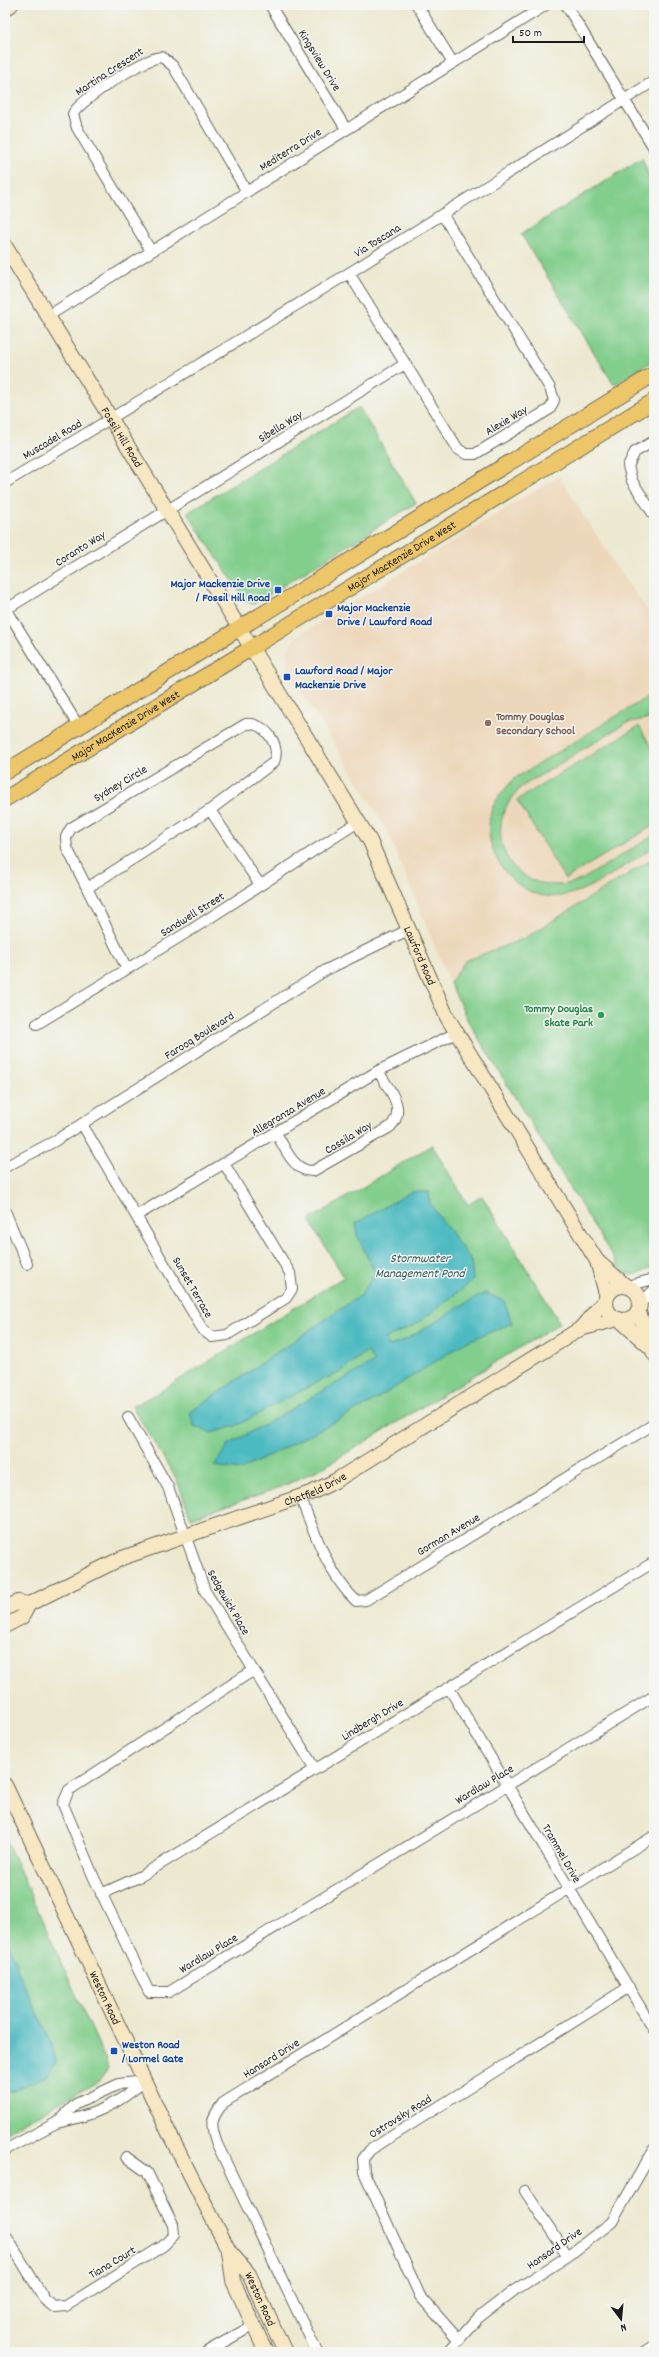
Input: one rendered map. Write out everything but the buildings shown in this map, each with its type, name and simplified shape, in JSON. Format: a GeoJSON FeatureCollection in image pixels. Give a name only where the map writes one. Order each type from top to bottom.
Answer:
{"type":"FeatureCollection","features":[{"type":"Feature","properties":{"kind":"main road","name":"Major MacKenzie Drive West"},"geometry":{"type":"LineString","coordinates":[[5,772],[654,374]]}},
{"type":"Feature","properties":{"kind":"main road","name":"Major MacKenzie Drive West"},"geometry":{"type":"LineString","coordinates":[[5,799],[654,401]]}},
{"type":"Feature","properties":{"kind":"street"},"geometry":{"type":"LineString","coordinates":[[5,9],[11,5]]}},
{"type":"Feature","properties":{"kind":"street","name":"Kingsview Drive"},"geometry":{"type":"LineString","coordinates":[[270,5],[346,129]]}},
{"type":"Feature","properties":{"kind":"street"},"geometry":{"type":"LineString","coordinates":[[417,5],[453,63]]}},
{"type":"Feature","properties":{"kind":"street","name":"Mediterra Drive"},"geometry":{"type":"LineString","coordinates":[[48,316],[546,5]]}},
{"type":"Feature","properties":{"kind":"street"},"geometry":{"type":"LineString","coordinates":[[566,5],[654,148]]}},
{"type":"Feature","properties":{"kind":"street","name":"Martina Crescent"},"geometry":{"type":"LineString","coordinates":[[151,251],[77,128],[73,114],[81,103],[147,60],[162,57],[173,66],[247,192]]}},
{"type":"Feature","properties":{"kind":"street","name":"Via Toscana"},"geometry":{"type":"LineString","coordinates":[[111,418],[349,273],[654,81]]}},
{"type":"Feature","properties":{"kind":"street","name":"Alexie Way"},"geometry":{"type":"LineString","coordinates":[[349,273],[458,449],[466,454],[475,454],[550,409],[554,400],[550,388],[442,214]]}},
{"type":"Feature","properties":{"kind":"street","name":"Fossil Hill Road"},"geometry":{"type":"LineString","coordinates":[[5,246],[168,509],[251,648]]}},
{"type":"Feature","properties":{"kind":"street","name":"Sibella Way"},"geometry":{"type":"LineString","coordinates":[[168,509],[405,364]]}},
{"type":"Feature","properties":{"kind":"street","name":"Muscadel Road"},"geometry":{"type":"LineString","coordinates":[[5,483],[111,418]]}},
{"type":"Feature","properties":{"kind":"street"},"geometry":{"type":"LineString","coordinates":[[654,441],[636,452],[628,466],[632,481],[654,515]]}},
{"type":"Feature","properties":{"kind":"street","name":"Coranto Way"},"geometry":{"type":"LineString","coordinates":[[5,609],[168,509]]}},
{"type":"Feature","properties":{"kind":"street"},"geometry":{"type":"LineString","coordinates":[[5,609],[79,727]]}},
{"type":"Feature","properties":{"kind":"street","name":"Lawford Road"},"geometry":{"type":"LineString","coordinates":[[251,648],[378,857],[408,930],[456,1033],[596,1261],[607,1298]]}},
{"type":"Feature","properties":{"kind":"street","name":"Sydney Circle"},"geometry":{"type":"LineString","coordinates":[[246,724],[260,725],[274,745],[276,757],[274,762],[210,810],[87,888],[67,848],[66,837],[71,828],[246,724]]}},
{"type":"Feature","properties":{"kind":"street"},"geometry":{"type":"LineString","coordinates":[[210,810],[260,885]]}},
{"type":"Feature","properties":{"kind":"street","name":"Sandwell Street"},"geometry":{"type":"LineString","coordinates":[[37,1024],[191,930],[358,822]]}},
{"type":"Feature","properties":{"kind":"street"},"geometry":{"type":"LineString","coordinates":[[87,888],[127,969]]}},
{"type":"Feature","properties":{"kind":"street","name":"Farooq Boulevard"},"geometry":{"type":"LineString","coordinates":[[5,1167],[53,1142],[326,970],[408,930]]}},
{"type":"Feature","properties":{"kind":"street","name":"Allegranza Avenue"},"geometry":{"type":"LineString","coordinates":[[136,1216],[276,1134],[378,1071],[456,1033]]}},
{"type":"Feature","properties":{"kind":"street","name":"Cassila Way"},"geometry":{"type":"LineString","coordinates":[[276,1134],[297,1166],[308,1172],[313,1171],[390,1127],[397,1117],[398,1107],[378,1071]]}},
{"type":"Feature","properties":{"kind":"street","name":"Sunset Terrace"},"geometry":{"type":"LineString","coordinates":[[82,1124],[203,1330],[212,1337],[227,1335],[286,1298],[292,1289],[293,1281],[290,1273],[225,1164]]}},
{"type":"Feature","properties":{"kind":"street"},"geometry":{"type":"LineString","coordinates":[[5,1211],[27,1264]]}},
{"type":"Feature","properties":{"kind":"street","name":"Lawford Road"},"geometry":{"type":"LineString","coordinates":[[596,1261],[627,1286]]}},
{"type":"Feature","properties":{"kind":"street"},"geometry":{"type":"LineString","coordinates":[[652,1351],[608,1311],[607,1298],[613,1288],[654,1279]]}},
{"type":"Feature","properties":{"kind":"street"},"geometry":{"type":"LineString","coordinates":[[627,1286],[636,1292],[652,1351]]}},
{"type":"Feature","properties":{"kind":"street"},"geometry":{"type":"LineString","coordinates":[[618,1319],[631,1317],[654,1290]]}},
{"type":"Feature","properties":{"kind":"street","name":"Chatfield Drive"},"geometry":{"type":"LineString","coordinates":[[580,1329],[607,1298]]}},
{"type":"Feature","properties":{"kind":"street","name":"Chatfield Drive"},"geometry":{"type":"LineString","coordinates":[[5,1626],[22,1617],[29,1604],[97,1569],[184,1536],[300,1497],[335,1481],[580,1329],[618,1319]]}},
{"type":"Feature","properties":{"kind":"street","name":"Sedgewick Place"},"geometry":{"type":"LineString","coordinates":[[128,1417],[168,1487],[184,1536],[205,1591],[315,1769]]}},
{"type":"Feature","properties":{"kind":"street","name":"Gorman Avenue"},"geometry":{"type":"LineString","coordinates":[[300,1497],[319,1545],[348,1594],[356,1601],[366,1600],[654,1424]]}},
{"type":"Feature","properties":{"kind":"street","name":"Lindbergh Drive"},"geometry":{"type":"LineString","coordinates":[[101,1894],[142,1876],[654,1562]]}},
{"type":"Feature","properties":{"kind":"street","name":"Chatfield Drive"},"geometry":{"type":"LineString","coordinates":[[5,1609],[18,1602],[29,1604]]}},
{"type":"Feature","properties":{"kind":"street","name":"Wardlaw Place"},"geometry":{"type":"LineString","coordinates":[[254,1670],[69,1790],[63,1804],[101,1894],[149,1992],[169,1992],[654,1696]]}},
{"type":"Feature","properties":{"kind":"street","name":"Trammel Drive"},"geometry":{"type":"LineString","coordinates":[[449,1688],[654,2030]]}},
{"type":"Feature","properties":{"kind":"street","name":"Weston Road"},"geometry":{"type":"LineString","coordinates":[[5,1785],[144,2081],[228,2251],[249,2274],[285,2352]]}},
{"type":"Feature","properties":{"kind":"street","name":"Hansard Drive"},"geometry":{"type":"LineString","coordinates":[[318,2352],[217,2144],[210,2126],[213,2116],[223,2103],[654,1836]]}},
{"type":"Feature","properties":{"kind":"street","name":"Ostrovsky Road"},"geometry":{"type":"LineString","coordinates":[[458,2339],[420,2296],[364,2172],[362,2159],[370,2150],[629,1987]]}},
{"type":"Feature","properties":{"kind":"street"},"geometry":{"type":"LineString","coordinates":[[5,2150],[56,2123],[76,2104],[119,2084],[144,2081]]}},
{"type":"Feature","properties":{"kind":"street"},"geometry":{"type":"LineString","coordinates":[[56,2123],[84,2117],[125,2098],[144,2081]]}},
{"type":"Feature","properties":{"kind":"street","name":"Hansard Drive"},"geometry":{"type":"LineString","coordinates":[[448,2352],[478,2318],[512,2292],[568,2256],[612,2222],[654,2149]]}},
{"type":"Feature","properties":{"kind":"street","name":"Tiana Court"},"geometry":{"type":"LineString","coordinates":[[5,2234],[45,2300],[54,2308],[66,2306],[168,2243],[174,2236],[173,2225],[147,2172],[126,2158]]}},
{"type":"Feature","properties":{"kind":"street"},"geometry":{"type":"LineString","coordinates":[[525,2191],[568,2256]]}},
{"type":"Feature","properties":{"kind":"street","name":"Weston Road"},"geometry":{"type":"LineString","coordinates":[[228,2251],[233,2281],[266,2352]]}},
{"type":"Feature","properties":{"kind":"street"},"geometry":{"type":"LineString","coordinates":[[206,2352],[254,2325]]}},
{"type":"Feature","properties":{"kind":"street"},"geometry":{"type":"LineString","coordinates":[[645,2352],[654,2346]]}},
{"type":"Feature","properties":{"kind":"shaded area","name":"Tommy Douglas Secondary School"},"geometry":{"type":"Polygon","coordinates":[[[559,476],[617,568],[654,619],[654,858],[525,938],[505,945],[460,967],[450,983],[387,831],[355,776],[288,670],[287,652],[295,638],[559,476]]]}},
{"type":"Feature","properties":{"kind":"shaded area"},"geometry":{"type":"Polygon","coordinates":[[[654,1302],[654,1325],[650,1316],[654,1302]]]}},
{"type":"Feature","properties":{"kind":"green space"},"geometry":{"type":"Polygon","coordinates":[[[642,158],[654,189],[654,360],[614,385],[521,234],[642,158]]]}},
{"type":"Feature","properties":{"kind":"green space"},"geometry":{"type":"Polygon","coordinates":[[[359,407],[416,503],[254,604],[247,602],[187,513],[359,407]]]}},
{"type":"Feature","properties":{"kind":"green space"},"geometry":{"type":"Polygon","coordinates":[[[654,693],[654,720],[646,719],[626,723],[521,787],[506,808],[503,815],[501,832],[503,847],[509,860],[518,871],[530,879],[544,884],[559,885],[581,880],[654,835],[654,847],[597,883],[573,893],[561,896],[545,896],[530,891],[516,882],[504,870],[490,841],[489,825],[492,809],[499,797],[514,779],[654,693]]]}},
{"type":"Feature","properties":{"kind":"green space"},"geometry":{"type":"Polygon","coordinates":[[[639,726],[654,751],[654,825],[565,879],[517,800],[639,726]]]}},
{"type":"Feature","properties":{"kind":"green space"},"geometry":{"type":"Polygon","coordinates":[[[654,858],[654,1266],[641,1273],[632,1275],[627,1274],[619,1267],[468,1021],[450,983],[465,961],[525,938],[654,858]]]}},
{"type":"Feature","properties":{"kind":"green space"},"geometry":{"type":"Polygon","coordinates":[[[432,1145],[468,1205],[482,1196],[560,1323],[322,1468],[281,1487],[191,1518],[177,1480],[132,1406],[158,1393],[344,1277],[309,1220],[432,1145]]]}},
{"type":"Feature","properties":{"kind":"green space"},"geometry":{"type":"Polygon","coordinates":[[[5,1838],[106,2061],[108,2069],[99,2081],[5,2133],[5,1838]]]}},
{"type":"Feature","properties":{"kind":"water","name":"Stormwater Management Pond"},"geometry":{"type":"Polygon","coordinates":[[[411,1192],[429,1192],[430,1204],[471,1260],[473,1281],[415,1325],[386,1338],[388,1347],[401,1342],[460,1306],[485,1293],[504,1301],[512,1323],[466,1342],[369,1404],[241,1470],[214,1466],[228,1445],[374,1362],[367,1351],[340,1373],[319,1381],[236,1426],[211,1433],[194,1426],[190,1412],[361,1295],[375,1273],[357,1235],[356,1223],[411,1192]]]}},
{"type":"Feature","properties":{"kind":"water"},"geometry":{"type":"Polygon","coordinates":[[[5,1933],[23,1984],[51,2041],[56,2062],[48,2075],[10,2092],[5,2091],[5,1933]]]}},
{"type":"Feature","properties":{"kind":"place","name":"Major Mackenzie Drive / Fossil Hill Road"},"geometry":{"type":"Point","coordinates":[278,590]}},
{"type":"Feature","properties":{"kind":"place","name":"Major Mackenzie Drive / Lawford Road"},"geometry":{"type":"Point","coordinates":[329,614]}},
{"type":"Feature","properties":{"kind":"place","name":"Lawford Road / Major Mackenzie Drive"},"geometry":{"type":"Point","coordinates":[287,677]}},
{"type":"Feature","properties":{"kind":"place","name":"Tommy Douglas Secondary School"},"geometry":{"type":"Point","coordinates":[488,723]}},
{"type":"Feature","properties":{"kind":"place","name":"Tommy Douglas Skate Park"},"geometry":{"type":"Point","coordinates":[601,1015]}},
{"type":"Feature","properties":{"kind":"place","name":"Weston Road / Lormel Gate"},"geometry":{"type":"Point","coordinates":[114,2051]}}]}
